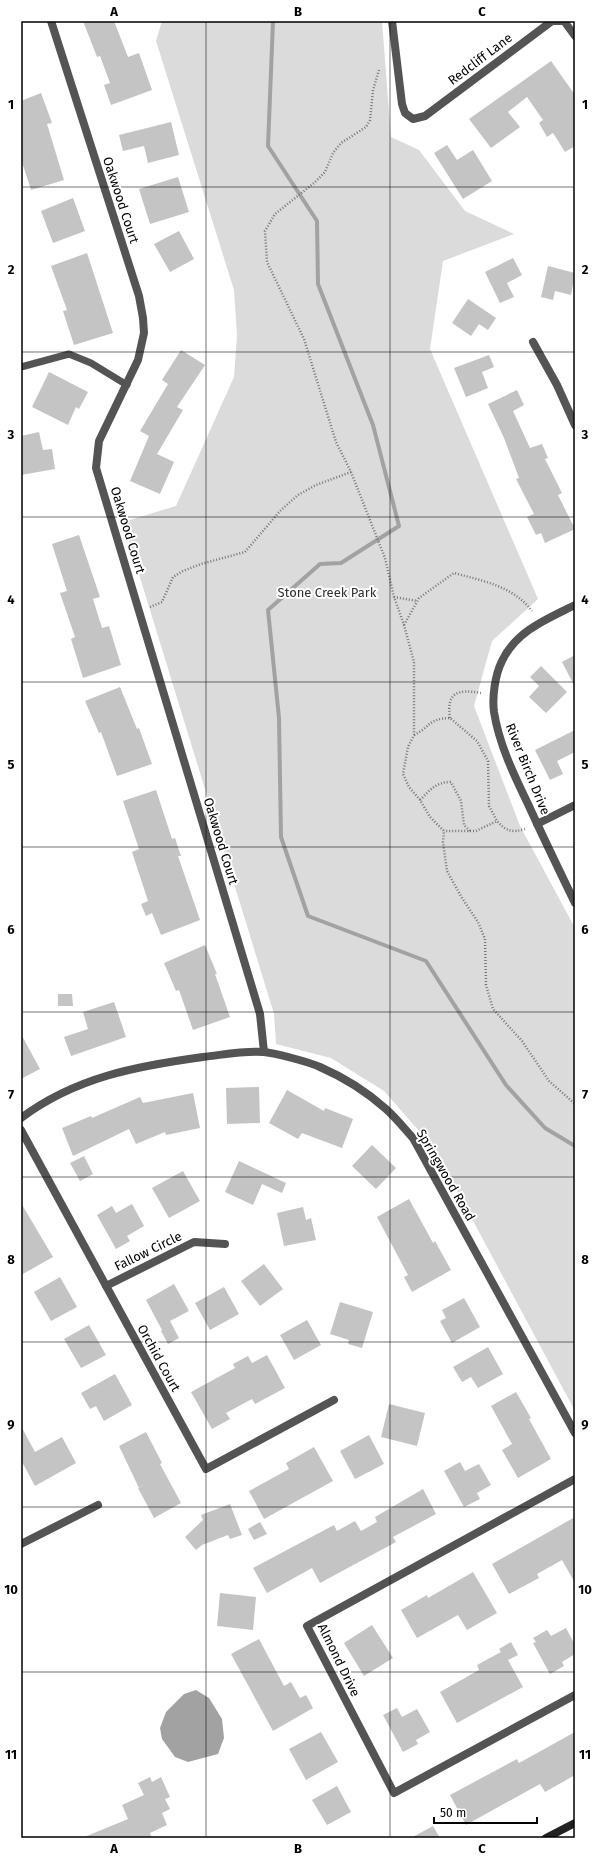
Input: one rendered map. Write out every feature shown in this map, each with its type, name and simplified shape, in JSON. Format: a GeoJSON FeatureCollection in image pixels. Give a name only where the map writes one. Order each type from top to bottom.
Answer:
{"type":"FeatureCollection","features":[{"type":"Feature","properties":{"kind":"street","name":"Oakwood Court"},"geometry":{"type":"LineString","coordinates":[[52,21],[139,296],[144,318],[144,333],[138,360],[99,441],[96,468],[260,1014],[264,1052]]}},
{"type":"Feature","properties":{"kind":"street","name":"Redcliff Lane"},"geometry":{"type":"LineString","coordinates":[[392,21],[402,104],[405,113],[413,119],[425,116],[552,21],[564,21],[575,36]]}},
{"type":"Feature","properties":{"kind":"street"},"geometry":{"type":"LineString","coordinates":[[533,342],[557,385],[575,425]]}},
{"type":"Feature","properties":{"kind":"street","name":"River Birch Drive"},"geometry":{"type":"LineString","coordinates":[[575,605],[535,625],[517,641],[502,660],[498,671],[494,711],[499,734],[517,781],[575,903]]}},
{"type":"Feature","properties":{"kind":"street"},"geometry":{"type":"LineString","coordinates":[[537,824],[575,805]]}},
{"type":"Feature","properties":{"kind":"street","name":"Springwood Road"},"geometry":{"type":"LineString","coordinates":[[21,1118],[36,1107],[63,1093],[108,1074],[150,1064],[223,1054],[264,1052],[319,1066],[358,1087],[386,1109],[413,1138],[575,1434]]}},
{"type":"Feature","properties":{"kind":"street","name":"Orchid Court"},"geometry":{"type":"LineString","coordinates":[[21,1130],[206,1469],[334,1400]]}},
{"type":"Feature","properties":{"kind":"street","name":"Fallow Circle"},"geometry":{"type":"LineString","coordinates":[[106,1286],[194,1242],[225,1244]]}},
{"type":"Feature","properties":{"kind":"street","name":"Almond Drive"},"geometry":{"type":"LineString","coordinates":[[575,1479],[306,1626],[394,1793],[575,1695]]}},
{"type":"Feature","properties":{"kind":"street"},"geometry":{"type":"LineString","coordinates":[[21,1544],[98,1504]]}},
{"type":"Feature","properties":{"kind":"street"},"geometry":{"type":"LineString","coordinates":[[546,1838],[575,1824]]}},
{"type":"Feature","properties":{"kind":"lane"},"geometry":{"type":"LineString","coordinates":[[21,367],[69,354],[91,363],[127,385]]}},
{"type":"Feature","properties":{"kind":"path"},"geometry":{"type":"LineString","coordinates":[[379,70],[373,90],[370,120],[366,127],[341,143],[333,153],[325,172],[276,214],[265,231],[267,262],[304,339],[336,442],[351,472],[385,558],[394,596],[414,662],[414,735],[408,747],[403,774],[430,817],[444,831],[476,831],[497,821]]}},
{"type":"Feature","properties":{"kind":"path"},"geometry":{"type":"LineString","coordinates":[[150,607],[162,602],[173,577],[183,571],[201,564],[245,552],[280,510],[298,495],[316,485],[351,472]]}},
{"type":"Feature","properties":{"kind":"path"},"geometry":{"type":"LineString","coordinates":[[404,625],[417,601],[454,573],[504,587],[523,599],[532,611]]}},
{"type":"Feature","properties":{"kind":"path"},"geometry":{"type":"LineString","coordinates":[[394,596],[417,601]]}},
{"type":"Feature","properties":{"kind":"path"},"geometry":{"type":"LineString","coordinates":[[481,693],[467,690],[459,692],[451,698],[449,711],[450,718],[477,741],[488,761],[489,806],[497,821],[506,830],[515,832],[525,829]]}},
{"type":"Feature","properties":{"kind":"path"},"geometry":{"type":"LineString","coordinates":[[414,735],[422,731],[432,721],[450,718]]}},
{"type":"Feature","properties":{"kind":"path"},"geometry":{"type":"LineString","coordinates":[[420,800],[435,785],[442,782],[451,782],[461,801],[464,825],[470,831]]}},
{"type":"Feature","properties":{"kind":"path"},"geometry":{"type":"LineString","coordinates":[[459,832],[464,825]]}},
{"type":"Feature","properties":{"kind":"path"},"geometry":{"type":"LineString","coordinates":[[444,831],[443,842],[447,871],[462,898],[478,922],[485,939],[486,985],[493,1009],[522,1042],[549,1081],[575,1104]]}},
{"type":"Feature","properties":{"kind":"green space","name":"Stone Creek Park"},"geometry":{"type":"Polygon","coordinates":[[[162,21],[382,21],[391,137],[419,150],[465,211],[514,234],[443,261],[430,349],[538,599],[492,641],[474,706],[520,826],[575,928],[575,1411],[434,1148],[384,1091],[331,1058],[276,1044],[274,1014],[123,522],[176,506],[234,377],[237,335],[234,290],[156,41],[162,21]]]}},
{"type":"Feature","properties":{"kind":"shaded area"},"geometry":{"type":"Polygon","coordinates":[[[196,1690],[209,1698],[222,1719],[224,1738],[218,1754],[188,1762],[175,1757],[162,1739],[160,1728],[166,1712],[184,1694],[196,1690]]]}},
{"type":"Feature","properties":{"kind":"building"},"geometry":{"type":"Polygon","coordinates":[[[83,21],[114,21],[128,57],[139,53],[152,90],[111,105],[104,85],[110,83],[100,56],[97,57],[83,21]]]}},
{"type":"Feature","properties":{"kind":"building"},"geometry":{"type":"Polygon","coordinates":[[[551,61],[575,95],[575,146],[565,152],[553,133],[547,137],[539,123],[543,120],[527,97],[508,112],[520,127],[491,148],[469,119],[551,61]]]}},
{"type":"Feature","properties":{"kind":"building"},"geometry":{"type":"Polygon","coordinates":[[[41,93],[52,123],[47,124],[64,180],[31,190],[21,159],[21,101],[41,93]]]}},
{"type":"Feature","properties":{"kind":"building"},"geometry":{"type":"Polygon","coordinates":[[[171,122],[179,155],[148,163],[144,146],[123,151],[119,135],[171,122]]]}},
{"type":"Feature","properties":{"kind":"building"},"geometry":{"type":"Polygon","coordinates":[[[447,145],[457,160],[473,150],[492,181],[463,199],[434,153],[447,145]]]}},
{"type":"Feature","properties":{"kind":"building"},"geometry":{"type":"Polygon","coordinates":[[[178,177],[189,212],[150,224],[139,189],[178,177]]]}},
{"type":"Feature","properties":{"kind":"building"},"geometry":{"type":"Polygon","coordinates":[[[73,198],[85,231],[53,243],[41,211],[73,198]]]}},
{"type":"Feature","properties":{"kind":"building"},"geometry":{"type":"Polygon","coordinates":[[[179,231],[194,259],[170,272],[154,244],[179,231]]]}},
{"type":"Feature","properties":{"kind":"building"},"geometry":{"type":"Polygon","coordinates":[[[87,253],[113,333],[74,345],[63,311],[67,310],[51,266],[87,253]]]}},
{"type":"Feature","properties":{"kind":"building"},"geometry":{"type":"Polygon","coordinates":[[[513,258],[522,275],[507,283],[514,297],[500,303],[485,272],[513,258]]]}},
{"type":"Feature","properties":{"kind":"building"},"geometry":{"type":"Polygon","coordinates":[[[548,266],[575,273],[571,295],[555,291],[553,300],[541,297],[548,266]]]}},
{"type":"Feature","properties":{"kind":"building"},"geometry":{"type":"Polygon","coordinates":[[[468,299],[496,318],[488,330],[479,324],[471,336],[452,323],[468,299]]]}},
{"type":"Feature","properties":{"kind":"building"},"geometry":{"type":"Polygon","coordinates":[[[181,350],[205,365],[177,407],[183,410],[157,454],[174,462],[160,494],[130,481],[149,436],[140,431],[168,384],[162,380],[181,350]]]}},
{"type":"Feature","properties":{"kind":"building"},"geometry":{"type":"Polygon","coordinates":[[[489,355],[494,367],[482,372],[488,388],[466,397],[454,368],[489,355]]]}},
{"type":"Feature","properties":{"kind":"building"},"geometry":{"type":"Polygon","coordinates":[[[49,372],[88,392],[79,409],[76,407],[68,425],[32,407],[49,372]]]}},
{"type":"Feature","properties":{"kind":"building"},"geometry":{"type":"Polygon","coordinates":[[[517,390],[524,405],[513,411],[530,448],[542,444],[548,458],[545,459],[562,493],[558,495],[575,529],[545,543],[541,533],[536,535],[527,517],[534,514],[516,479],[519,478],[504,438],[488,404],[517,390]]]}},
{"type":"Feature","properties":{"kind":"building"},"geometry":{"type":"Polygon","coordinates":[[[39,432],[43,450],[52,449],[55,469],[21,475],[21,436],[39,432]]]}},
{"type":"Feature","properties":{"kind":"building"},"geometry":{"type":"Polygon","coordinates":[[[79,535],[100,597],[93,599],[102,628],[109,626],[121,665],[83,678],[71,639],[75,637],[60,593],[67,591],[52,544],[79,535]]]}},
{"type":"Feature","properties":{"kind":"building"},"geometry":{"type":"Polygon","coordinates":[[[575,655],[575,687],[562,662],[575,655]]]}},
{"type":"Feature","properties":{"kind":"building"},"geometry":{"type":"Polygon","coordinates":[[[541,666],[567,692],[546,713],[529,697],[539,686],[530,677],[541,666]]]}},
{"type":"Feature","properties":{"kind":"building"},"geometry":{"type":"Polygon","coordinates":[[[120,687],[137,729],[139,728],[152,764],[117,776],[101,732],[99,733],[85,701],[120,687]]]}},
{"type":"Feature","properties":{"kind":"building"},"geometry":{"type":"Polygon","coordinates":[[[575,730],[575,752],[557,761],[563,774],[550,780],[535,750],[575,730]]]}},
{"type":"Feature","properties":{"kind":"building"},"geometry":{"type":"Polygon","coordinates":[[[156,790],[172,839],[175,838],[181,856],[178,856],[200,920],[161,935],[152,913],[146,916],[141,904],[148,901],[132,852],[139,849],[123,801],[156,790]]]}},
{"type":"Feature","properties":{"kind":"building"},"geometry":{"type":"Polygon","coordinates":[[[205,945],[217,974],[215,974],[230,1017],[193,1030],[179,990],[176,991],[164,963],[205,945]]]}},
{"type":"Feature","properties":{"kind":"building"},"geometry":{"type":"Polygon","coordinates":[[[58,994],[72,994],[73,1006],[58,1006],[58,994]]]}},
{"type":"Feature","properties":{"kind":"building"},"geometry":{"type":"Polygon","coordinates":[[[114,1002],[126,1037],[71,1056],[64,1037],[88,1029],[83,1012],[114,1002]]]}},
{"type":"Feature","properties":{"kind":"building"},"geometry":{"type":"Polygon","coordinates":[[[21,1034],[40,1069],[21,1079],[21,1034]]]}},
{"type":"Feature","properties":{"kind":"building"},"geometry":{"type":"Polygon","coordinates":[[[259,1087],[260,1123],[227,1124],[226,1088],[259,1087]]]}},
{"type":"Feature","properties":{"kind":"building"},"geometry":{"type":"Polygon","coordinates":[[[287,1090],[324,1111],[325,1108],[353,1119],[342,1148],[302,1133],[298,1139],[269,1123],[287,1090]]]}},
{"type":"Feature","properties":{"kind":"building"},"geometry":{"type":"Polygon","coordinates":[[[193,1093],[200,1128],[166,1135],[165,1132],[136,1144],[129,1129],[73,1156],[62,1128],[91,1116],[92,1118],[140,1097],[143,1103],[193,1093]]]}},
{"type":"Feature","properties":{"kind":"building"},"geometry":{"type":"Polygon","coordinates":[[[372,1145],[396,1168],[376,1189],[352,1166],[372,1145]]]}},
{"type":"Feature","properties":{"kind":"building"},"geometry":{"type":"Polygon","coordinates":[[[84,1156],[93,1174],[80,1181],[70,1163],[84,1156]]]}},
{"type":"Feature","properties":{"kind":"building"},"geometry":{"type":"Polygon","coordinates":[[[239,1161],[286,1183],[282,1193],[262,1184],[253,1205],[225,1192],[239,1161]]]}},
{"type":"Feature","properties":{"kind":"building"},"geometry":{"type":"Polygon","coordinates":[[[183,1171],[200,1201],[169,1218],[152,1188],[183,1171]]]}},
{"type":"Feature","properties":{"kind":"building"},"geometry":{"type":"Polygon","coordinates":[[[409,1199],[433,1243],[435,1241],[451,1270],[412,1292],[404,1277],[408,1275],[377,1217],[409,1199]]]}},
{"type":"Feature","properties":{"kind":"building"},"geometry":{"type":"Polygon","coordinates":[[[21,1203],[53,1257],[21,1275],[21,1203]]]}},
{"type":"Feature","properties":{"kind":"building"},"geometry":{"type":"Polygon","coordinates":[[[132,1204],[144,1226],[127,1236],[130,1241],[116,1249],[97,1215],[112,1206],[116,1213],[132,1204]]]}},
{"type":"Feature","properties":{"kind":"building"},"geometry":{"type":"Polygon","coordinates":[[[303,1207],[306,1220],[311,1218],[316,1240],[284,1246],[277,1213],[303,1207]]]}},
{"type":"Feature","properties":{"kind":"building"},"geometry":{"type":"Polygon","coordinates":[[[264,1264],[283,1289],[260,1306],[241,1281],[264,1264]]]}},
{"type":"Feature","properties":{"kind":"building"},"geometry":{"type":"Polygon","coordinates":[[[60,1277],[77,1307],[51,1321],[34,1292],[60,1277]]]}},
{"type":"Feature","properties":{"kind":"building"},"geometry":{"type":"Polygon","coordinates":[[[174,1284],[189,1311],[170,1321],[179,1338],[168,1344],[146,1300],[174,1284]]]}},
{"type":"Feature","properties":{"kind":"building"},"geometry":{"type":"Polygon","coordinates":[[[224,1287],[239,1314],[210,1330],[195,1303],[224,1287]]]}},
{"type":"Feature","properties":{"kind":"building"},"geometry":{"type":"Polygon","coordinates":[[[464,1298],[480,1327],[452,1343],[440,1321],[446,1318],[442,1310],[464,1298]]]}},
{"type":"Feature","properties":{"kind":"building"},"geometry":{"type":"Polygon","coordinates":[[[340,1302],[373,1312],[362,1348],[348,1344],[349,1340],[330,1334],[340,1302]]]}},
{"type":"Feature","properties":{"kind":"building"},"geometry":{"type":"Polygon","coordinates":[[[307,1320],[321,1345],[294,1360],[280,1335],[307,1320]]]}},
{"type":"Feature","properties":{"kind":"building"},"geometry":{"type":"Polygon","coordinates":[[[89,1325],[106,1355],[81,1368],[64,1339],[89,1325]]]}},
{"type":"Feature","properties":{"kind":"building"},"geometry":{"type":"Polygon","coordinates":[[[488,1347],[503,1374],[478,1388],[471,1377],[462,1382],[453,1367],[488,1347]]]}},
{"type":"Feature","properties":{"kind":"building"},"geometry":{"type":"Polygon","coordinates":[[[267,1355],[285,1388],[255,1404],[252,1399],[226,1413],[230,1419],[212,1429],[191,1392],[235,1368],[233,1364],[248,1356],[252,1363],[267,1355]]]}},
{"type":"Feature","properties":{"kind":"building"},"geometry":{"type":"Polygon","coordinates":[[[115,1374],[132,1405],[104,1421],[96,1406],[90,1409],[81,1393],[115,1374]]]}},
{"type":"Feature","properties":{"kind":"building"},"geometry":{"type":"Polygon","coordinates":[[[516,1392],[531,1418],[529,1419],[551,1459],[518,1478],[502,1450],[512,1444],[491,1406],[516,1392]]]}},
{"type":"Feature","properties":{"kind":"building"},"geometry":{"type":"Polygon","coordinates":[[[389,1404],[425,1413],[417,1446],[381,1437],[389,1404]]]}},
{"type":"Feature","properties":{"kind":"building"},"geometry":{"type":"Polygon","coordinates":[[[21,1426],[35,1452],[62,1437],[76,1463],[35,1486],[21,1460],[21,1426]]]}},
{"type":"Feature","properties":{"kind":"building"},"geometry":{"type":"Polygon","coordinates":[[[146,1432],[162,1463],[160,1464],[181,1503],[154,1518],[138,1488],[119,1446],[146,1432]]]}},
{"type":"Feature","properties":{"kind":"building"},"geometry":{"type":"Polygon","coordinates":[[[369,1435],[384,1464],[355,1479],[340,1451],[369,1435]]]}},
{"type":"Feature","properties":{"kind":"building"},"geometry":{"type":"Polygon","coordinates":[[[314,1447],[333,1481],[264,1519],[249,1491],[289,1469],[286,1463],[314,1447]]]}},
{"type":"Feature","properties":{"kind":"building"},"geometry":{"type":"Polygon","coordinates":[[[460,1462],[465,1471],[479,1464],[491,1485],[477,1493],[480,1499],[464,1507],[444,1471],[460,1462]]]}},
{"type":"Feature","properties":{"kind":"building"},"geometry":{"type":"Polygon","coordinates":[[[423,1489],[436,1514],[393,1537],[396,1542],[320,1583],[312,1568],[267,1593],[253,1568],[334,1525],[337,1531],[355,1521],[361,1531],[377,1522],[375,1517],[423,1489]]]}},
{"type":"Feature","properties":{"kind":"building"},"geometry":{"type":"Polygon","coordinates":[[[230,1504],[242,1535],[230,1539],[228,1535],[202,1545],[196,1550],[185,1537],[203,1520],[201,1515],[230,1504]]]}},
{"type":"Feature","properties":{"kind":"building"},"geometry":{"type":"Polygon","coordinates":[[[575,1517],[575,1583],[562,1560],[537,1574],[539,1578],[509,1594],[492,1564],[575,1517]]]}},
{"type":"Feature","properties":{"kind":"building"},"geometry":{"type":"Polygon","coordinates":[[[260,1522],[267,1534],[254,1540],[248,1529],[260,1522]]]}},
{"type":"Feature","properties":{"kind":"building"},"geometry":{"type":"Polygon","coordinates":[[[473,1572],[497,1613],[467,1630],[458,1615],[417,1638],[401,1610],[427,1595],[428,1598],[473,1572]]]}},
{"type":"Feature","properties":{"kind":"building"},"geometry":{"type":"Polygon","coordinates":[[[220,1593],[256,1597],[253,1630],[217,1626],[220,1593]]]}},
{"type":"Feature","properties":{"kind":"building"},"geometry":{"type":"Polygon","coordinates":[[[372,1625],[393,1658],[364,1676],[344,1643],[372,1625]]]}},
{"type":"Feature","properties":{"kind":"building"},"geometry":{"type":"Polygon","coordinates":[[[566,1628],[575,1645],[575,1654],[562,1662],[564,1666],[550,1674],[533,1643],[536,1642],[533,1638],[547,1630],[551,1636],[566,1628]]]}},
{"type":"Feature","properties":{"kind":"building"},"geometry":{"type":"Polygon","coordinates":[[[259,1639],[284,1686],[291,1682],[300,1698],[306,1695],[313,1708],[273,1731],[231,1654],[259,1639]]]}},
{"type":"Feature","properties":{"kind":"building"},"geometry":{"type":"Polygon","coordinates":[[[511,1642],[518,1655],[508,1660],[523,1687],[457,1723],[440,1692],[479,1670],[477,1665],[501,1652],[499,1649],[511,1642]]]}},
{"type":"Feature","properties":{"kind":"building"},"geometry":{"type":"Polygon","coordinates":[[[397,1708],[402,1717],[417,1709],[430,1732],[416,1740],[418,1744],[403,1752],[383,1715],[397,1708]]]}},
{"type":"Feature","properties":{"kind":"building"},"geometry":{"type":"Polygon","coordinates":[[[321,1732],[338,1762],[306,1780],[289,1749],[321,1732]]]}},
{"type":"Feature","properties":{"kind":"building"},"geometry":{"type":"Polygon","coordinates":[[[575,1732],[575,1775],[545,1792],[540,1784],[466,1825],[450,1795],[517,1759],[519,1763],[575,1732]]]}},
{"type":"Feature","properties":{"kind":"building"},"geometry":{"type":"Polygon","coordinates":[[[150,1777],[152,1782],[161,1777],[170,1797],[165,1799],[170,1809],[162,1813],[167,1825],[150,1833],[152,1838],[82,1838],[128,1819],[122,1805],[144,1795],[138,1783],[150,1777]]]}},
{"type":"Feature","properties":{"kind":"building"},"geometry":{"type":"Polygon","coordinates":[[[337,1786],[351,1812],[327,1825],[312,1800],[337,1786]]]}},
{"type":"Feature","properties":{"kind":"building"},"geometry":{"type":"Polygon","coordinates":[[[433,1826],[440,1838],[411,1838],[433,1826]]]}},
{"type":"Feature","properties":{"kind":"waterway"},"geometry":{"type":"LineString","coordinates":[[273,21],[268,146],[317,221],[318,284],[373,425],[399,526],[341,563],[320,564],[268,610],[279,718],[281,837],[308,916],[426,961],[506,1085],[545,1128],[575,1146]]}}]}
